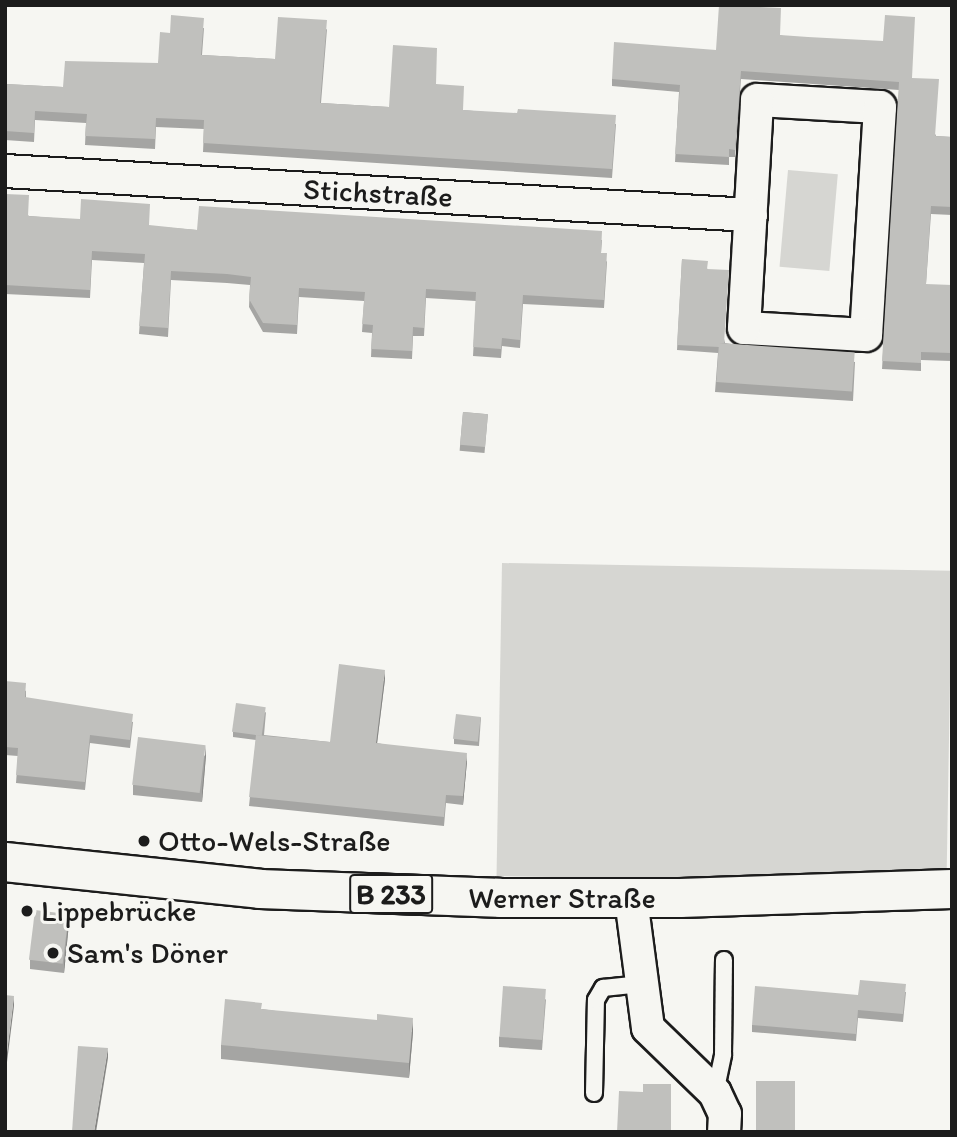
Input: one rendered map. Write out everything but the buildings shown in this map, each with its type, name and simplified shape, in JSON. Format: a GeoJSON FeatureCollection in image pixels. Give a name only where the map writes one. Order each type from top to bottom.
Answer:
{"type":"FeatureCollection","features":[{"type":"Feature","properties":{"kind":"main road","name":"Werner Straße"},"geometry":{"type":"LineString","coordinates":[[5,862],[260,888],[631,899],[952,889]]}},
{"type":"Feature","properties":{"kind":"street"},"geometry":{"type":"LineString","coordinates":[[757,100],[880,107],[866,335],[744,328],[751,215],[757,100]]}},
{"type":"Feature","properties":{"kind":"street","name":"Stichstraße"},"geometry":{"type":"LineString","coordinates":[[5,171],[751,215]]}},
{"type":"Feature","properties":{"kind":"street"},"geometry":{"type":"LineString","coordinates":[[631,899],[639,984],[648,1028],[715,1093],[725,1114],[724,1132]]}},
{"type":"Feature","properties":{"kind":"lane"},"geometry":{"type":"LineString","coordinates":[[715,1093],[723,1054],[724,960]]}},
{"type":"Feature","properties":{"kind":"lane"},"geometry":{"type":"LineString","coordinates":[[594,1093],[596,1000],[603,988],[639,984]]}},
{"type":"Feature","properties":{"kind":"shaded area"},"geometry":{"type":"Polygon","coordinates":[[[788,170],[838,174],[829,271],[780,267],[788,170]]]}},
{"type":"Feature","properties":{"kind":"shaded area"},"geometry":{"type":"Polygon","coordinates":[[[502,563],[952,571],[946,884],[497,876],[502,563]]]}},
{"type":"Feature","properties":{"kind":"place","name":"Otto-Wels-Straße"},"geometry":{"type":"Point","coordinates":[144,841]}},
{"type":"Feature","properties":{"kind":"place","name":"Lippebrücke"},"geometry":{"type":"Point","coordinates":[27,911]}},
{"type":"Feature","properties":{"kind":"place","name":"Sam's Döner"},"geometry":{"type":"Point","coordinates":[53,953]}}]}
